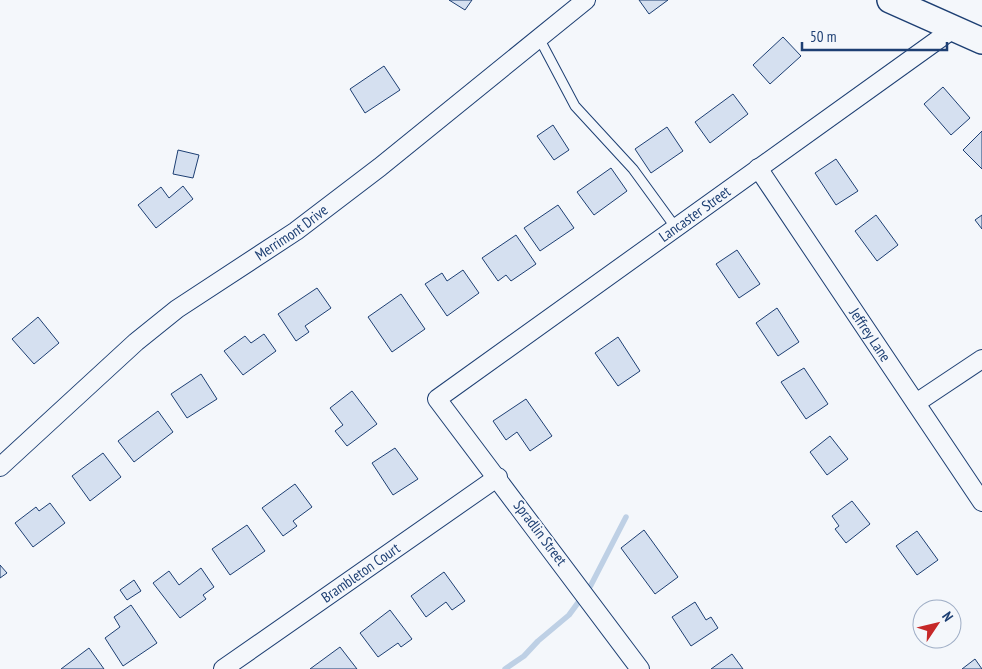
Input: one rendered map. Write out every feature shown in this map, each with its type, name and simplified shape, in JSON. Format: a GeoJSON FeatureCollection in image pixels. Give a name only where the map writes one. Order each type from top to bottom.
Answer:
{"type":"FeatureCollection","features":[{"type":"Feature","properties":{"kind":"main road"},"geometry":{"type":"LineString","coordinates":[[890,0],[982,41]]}},
{"type":"Feature","properties":{"kind":"street","name":"Merrimont Drive"},"geometry":{"type":"LineString","coordinates":[[0,466],[177,309],[296,231],[380,167],[586,0]]}},
{"type":"Feature","properties":{"kind":"street","name":"Lancaster Street"},"geometry":{"type":"LineString","coordinates":[[437,399],[953,28]]}},
{"type":"Feature","properties":{"kind":"street","name":"Jeffrey Lane"},"geometry":{"type":"LineString","coordinates":[[758,168],[982,502]]}},
{"type":"Feature","properties":{"kind":"street"},"geometry":{"type":"LineString","coordinates":[[916,403],[982,359]]}},
{"type":"Feature","properties":{"kind":"street","name":"Spradlin Street"},"geometry":{"type":"LineString","coordinates":[[437,399],[498,477],[640,669]]}},
{"type":"Feature","properties":{"kind":"street","name":"Brambleton Court"},"geometry":{"type":"LineString","coordinates":[[223,669],[498,477]]}},
{"type":"Feature","properties":{"kind":"lane"},"geometry":{"type":"LineString","coordinates":[[540,38],[575,106],[633,169],[676,228]]}},
{"type":"Feature","properties":{"kind":"building"},"geometry":{"type":"Polygon","coordinates":[[[449,0],[472,0],[465,10],[449,0]]]}},
{"type":"Feature","properties":{"kind":"building"},"geometry":{"type":"Polygon","coordinates":[[[639,0],[668,0],[649,14],[639,0]]]}},
{"type":"Feature","properties":{"kind":"building"},"geometry":{"type":"Polygon","coordinates":[[[783,37],[801,56],[770,84],[753,65],[783,37]]]}},
{"type":"Feature","properties":{"kind":"building"},"geometry":{"type":"Polygon","coordinates":[[[384,66],[400,90],[365,113],[350,89],[384,66]]]}},
{"type":"Feature","properties":{"kind":"building"},"geometry":{"type":"Polygon","coordinates":[[[943,87],[970,118],[951,135],[924,104],[943,87]]]}},
{"type":"Feature","properties":{"kind":"building"},"geometry":{"type":"Polygon","coordinates":[[[733,94],[748,114],[710,143],[695,122],[733,94]]]}},
{"type":"Feature","properties":{"kind":"building"},"geometry":{"type":"Polygon","coordinates":[[[553,125],[569,150],[554,160],[537,136],[553,125]]]}},
{"type":"Feature","properties":{"kind":"building"},"geometry":{"type":"Polygon","coordinates":[[[667,127],[683,151],[651,173],[635,149],[667,127]]]}},
{"type":"Feature","properties":{"kind":"building"},"geometry":{"type":"Polygon","coordinates":[[[982,131],[982,169],[963,150],[982,131]]]}},
{"type":"Feature","properties":{"kind":"building"},"geometry":{"type":"Polygon","coordinates":[[[178,150],[199,155],[193,178],[173,174],[178,150]]]}},
{"type":"Feature","properties":{"kind":"building"},"geometry":{"type":"Polygon","coordinates":[[[836,159],[858,191],[836,205],[815,173],[836,159]]]}},
{"type":"Feature","properties":{"kind":"building"},"geometry":{"type":"Polygon","coordinates":[[[611,168],[627,191],[594,215],[577,192],[611,168]]]}},
{"type":"Feature","properties":{"kind":"building"},"geometry":{"type":"Polygon","coordinates":[[[183,186],[193,199],[156,228],[138,205],[161,187],[169,198],[183,186]]]}},
{"type":"Feature","properties":{"kind":"building"},"geometry":{"type":"Polygon","coordinates":[[[558,205],[574,228],[540,251],[524,228],[558,205]]]}},
{"type":"Feature","properties":{"kind":"building"},"geometry":{"type":"Polygon","coordinates":[[[876,215],[898,245],[877,261],[855,231],[876,215]]]}},
{"type":"Feature","properties":{"kind":"building"},"geometry":{"type":"Polygon","coordinates":[[[982,215],[982,229],[975,220],[982,215]]]}},
{"type":"Feature","properties":{"kind":"building"},"geometry":{"type":"Polygon","coordinates":[[[516,235],[536,264],[511,281],[506,275],[498,281],[482,258],[516,235]]]}},
{"type":"Feature","properties":{"kind":"building"},"geometry":{"type":"Polygon","coordinates":[[[737,250],[760,284],[739,298],[716,264],[737,250]]]}},
{"type":"Feature","properties":{"kind":"building"},"geometry":{"type":"Polygon","coordinates":[[[463,270],[479,293],[447,316],[425,284],[442,273],[447,281],[463,270]]]}},
{"type":"Feature","properties":{"kind":"building"},"geometry":{"type":"Polygon","coordinates":[[[317,288],[331,308],[305,326],[309,332],[296,341],[278,314],[317,288]]]}},
{"type":"Feature","properties":{"kind":"building"},"geometry":{"type":"Polygon","coordinates":[[[401,294],[425,329],[392,352],[368,317],[401,294]]]}},
{"type":"Feature","properties":{"kind":"building"},"geometry":{"type":"Polygon","coordinates":[[[777,308],[799,342],[778,356],[756,323],[777,308]]]}},
{"type":"Feature","properties":{"kind":"building"},"geometry":{"type":"Polygon","coordinates":[[[38,317],[59,343],[34,364],[12,339],[38,317]]]}},
{"type":"Feature","properties":{"kind":"building"},"geometry":{"type":"Polygon","coordinates":[[[264,334],[276,351],[243,375],[224,351],[245,336],[251,343],[264,334]]]}},
{"type":"Feature","properties":{"kind":"building"},"geometry":{"type":"Polygon","coordinates":[[[618,337],[640,371],[618,386],[595,353],[618,337]]]}},
{"type":"Feature","properties":{"kind":"building"},"geometry":{"type":"Polygon","coordinates":[[[804,368],[828,404],[806,419],[781,382],[804,368]]]}},
{"type":"Feature","properties":{"kind":"building"},"geometry":{"type":"Polygon","coordinates":[[[201,374],[217,399],[187,418],[171,394],[201,374]]]}},
{"type":"Feature","properties":{"kind":"building"},"geometry":{"type":"Polygon","coordinates":[[[352,391],[377,424],[347,446],[335,431],[343,425],[330,408],[352,391]]]}},
{"type":"Feature","properties":{"kind":"building"},"geometry":{"type":"Polygon","coordinates":[[[526,399],[552,436],[530,451],[517,432],[506,440],[493,421],[526,399]]]}},
{"type":"Feature","properties":{"kind":"building"},"geometry":{"type":"Polygon","coordinates":[[[158,411],[173,432],[134,462],[118,441],[158,411]]]}},
{"type":"Feature","properties":{"kind":"building"},"geometry":{"type":"Polygon","coordinates":[[[830,436],[848,459],[827,475],[810,452],[830,436]]]}},
{"type":"Feature","properties":{"kind":"building"},"geometry":{"type":"Polygon","coordinates":[[[395,448],[418,479],[393,495],[372,463],[395,448]]]}},
{"type":"Feature","properties":{"kind":"building"},"geometry":{"type":"Polygon","coordinates":[[[103,453],[121,477],[90,501],[72,476],[103,453]]]}},
{"type":"Feature","properties":{"kind":"building"},"geometry":{"type":"Polygon","coordinates":[[[295,484],[312,507],[293,521],[297,526],[283,536],[262,508],[295,484]]]}},
{"type":"Feature","properties":{"kind":"building"},"geometry":{"type":"Polygon","coordinates":[[[852,501],[870,524],[846,543],[835,529],[839,526],[832,516],[852,501]]]}},
{"type":"Feature","properties":{"kind":"building"},"geometry":{"type":"Polygon","coordinates":[[[50,503],[65,523],[33,547],[15,523],[36,507],[39,511],[50,503]]]}},
{"type":"Feature","properties":{"kind":"building"},"geometry":{"type":"Polygon","coordinates":[[[247,525],[265,551],[230,575],[212,549],[247,525]]]}},
{"type":"Feature","properties":{"kind":"building"},"geometry":{"type":"Polygon","coordinates":[[[644,530],[678,577],[655,594],[621,548],[644,530]]]}},
{"type":"Feature","properties":{"kind":"building"},"geometry":{"type":"Polygon","coordinates":[[[917,531],[938,560],[917,575],[896,546],[917,531]]]}},
{"type":"Feature","properties":{"kind":"building"},"geometry":{"type":"Polygon","coordinates":[[[0,565],[7,573],[0,578],[0,565]]]}},
{"type":"Feature","properties":{"kind":"building"},"geometry":{"type":"Polygon","coordinates":[[[201,568],[214,587],[203,595],[206,599],[180,618],[153,583],[169,571],[179,585],[201,568]]]}},
{"type":"Feature","properties":{"kind":"building"},"geometry":{"type":"Polygon","coordinates":[[[444,572],[465,601],[452,610],[446,602],[426,617],[411,596],[444,572]]]}},
{"type":"Feature","properties":{"kind":"building"},"geometry":{"type":"Polygon","coordinates":[[[134,580],[141,591],[127,600],[120,590],[134,580]]]}},
{"type":"Feature","properties":{"kind":"building"},"geometry":{"type":"Polygon","coordinates":[[[695,602],[706,620],[711,617],[718,628],[691,646],[672,617],[695,602]]]}},
{"type":"Feature","properties":{"kind":"building"},"geometry":{"type":"Polygon","coordinates":[[[131,605],[157,643],[123,666],[105,638],[120,627],[114,617],[131,605]]]}},
{"type":"Feature","properties":{"kind":"building"},"geometry":{"type":"Polygon","coordinates":[[[390,610],[412,639],[401,647],[398,643],[378,657],[360,633],[390,610]]]}},
{"type":"Feature","properties":{"kind":"building"},"geometry":{"type":"Polygon","coordinates":[[[340,647],[357,669],[310,669],[340,647]]]}},
{"type":"Feature","properties":{"kind":"building"},"geometry":{"type":"Polygon","coordinates":[[[89,648],[104,669],[61,669],[89,648]]]}},
{"type":"Feature","properties":{"kind":"building"},"geometry":{"type":"Polygon","coordinates":[[[732,654],[743,669],[711,669],[732,654]]]}},
{"type":"Feature","properties":{"kind":"building"},"geometry":{"type":"Polygon","coordinates":[[[975,659],[982,669],[962,669],[975,659]]]}},
{"type":"Feature","properties":{"kind":"waterway"},"geometry":{"type":"LineString","coordinates":[[505,669],[524,656],[538,641],[569,615],[591,585],[626,517]]}}]}
